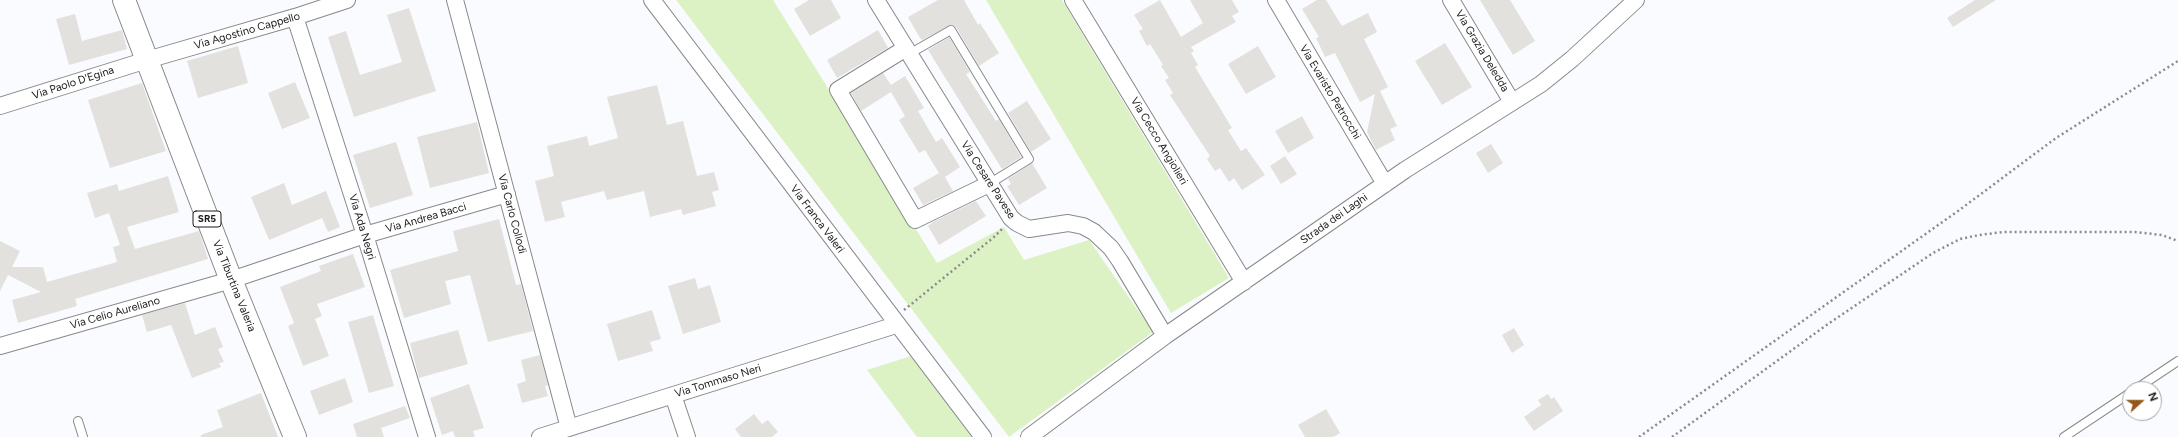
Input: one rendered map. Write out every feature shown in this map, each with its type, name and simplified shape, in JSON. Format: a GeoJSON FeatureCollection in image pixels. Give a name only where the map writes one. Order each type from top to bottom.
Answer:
{"type":"FeatureCollection","features":[{"type":"Feature","properties":{"kind":"main road","name":"Via Tiburtina Valeria"},"geometry":{"type":"LineString","coordinates":[[124,0],[231,280],[294,437]]}},
{"type":"Feature","properties":{"kind":"street","name":"Via Agostino Cappello"},"geometry":{"type":"LineString","coordinates":[[147,60],[348,0]]}},
{"type":"Feature","properties":{"kind":"street","name":"Via Carlo Collodi"},"geometry":{"type":"LineString","coordinates":[[455,0],[507,194],[564,432]]}},
{"type":"Feature","properties":{"kind":"street","name":"Via Franca Valeri"},"geometry":{"type":"LineString","coordinates":[[652,0],[894,322],[983,437]]}},
{"type":"Feature","properties":{"kind":"street","name":"Via Cesare Pavese"},"geometry":{"type":"LineString","coordinates":[[876,0],[1011,218],[1017,224],[1029,229],[1068,223],[1083,226],[1094,232],[1105,242],[1120,261],[1166,336]]}},
{"type":"Feature","properties":{"kind":"street","name":"Via Cecco Angiolieri"},"geometry":{"type":"LineString","coordinates":[[1073,0],[1244,282]]}},
{"type":"Feature","properties":{"kind":"street","name":"Via Evaristo Petrocchi"},"geometry":{"type":"LineString","coordinates":[[1276,0],[1385,184]]}},
{"type":"Feature","properties":{"kind":"street","name":"Via Grazia Deledda"},"geometry":{"type":"LineString","coordinates":[[1451,0],[1512,102]]}},
{"type":"Feature","properties":{"kind":"street","name":"Strada dei Laghi"},"geometry":{"type":"LineString","coordinates":[[1029,437],[1166,336],[1385,184],[1442,145],[1512,102],[1555,73],[1627,3]]}},
{"type":"Feature","properties":{"kind":"street","name":"Via Ada Negri"},"geometry":{"type":"LineString","coordinates":[[295,17],[365,235],[427,437]]}},
{"type":"Feature","properties":{"kind":"street"},"geometry":{"type":"LineString","coordinates":[[908,51],[838,90],[915,220],[989,184]]}},
{"type":"Feature","properties":{"kind":"street","name":"Via Paolo D'Egina"},"geometry":{"type":"LineString","coordinates":[[0,106],[147,60]]}},
{"type":"Feature","properties":{"kind":"street","name":"Via Andrea Bacci"},"geometry":{"type":"LineString","coordinates":[[231,280],[365,235],[507,194]]}},
{"type":"Feature","properties":{"kind":"street","name":"Via Celio Aureliano"},"geometry":{"type":"LineString","coordinates":[[0,346],[231,280]]}},
{"type":"Feature","properties":{"kind":"street","name":"Via Tommaso Neri"},"geometry":{"type":"LineString","coordinates":[[540,437],[564,432],[894,322]]}},
{"type":"Feature","properties":{"kind":"street"},"geometry":{"type":"LineString","coordinates":[[673,395],[687,437]]}},
{"type":"Feature","properties":{"kind":"lane"},"geometry":{"type":"LineString","coordinates":[[908,51],[951,30],[1029,159],[989,184]]}},
{"type":"Feature","properties":{"kind":"lane"},"geometry":{"type":"LineString","coordinates":[[2148,381],[2178,361]]}},
{"type":"Feature","properties":{"kind":"lane"},"geometry":{"type":"LineString","coordinates":[[2064,437],[2122,398]]}},
{"type":"Feature","properties":{"kind":"lane"},"geometry":{"type":"LineString","coordinates":[[78,421],[83,437]]}},
{"type":"Feature","properties":{"kind":"path"},"geometry":{"type":"LineString","coordinates":[[1639,437],[1958,211],[2056,138],[2178,61]]}},
{"type":"Feature","properties":{"kind":"path"},"geometry":{"type":"LineString","coordinates":[[894,322],[994,237],[1011,218]]}},
{"type":"Feature","properties":{"kind":"path"},"geometry":{"type":"LineString","coordinates":[[1672,437],[1828,324],[1933,252],[1960,239],[2003,232],[2135,232],[2162,235],[2178,241]]}},
{"type":"Feature","properties":{"kind":"green space"},"geometry":{"type":"Polygon","coordinates":[[[676,0],[773,0],[937,263],[1004,227],[1024,260],[1089,240],[1153,332],[1009,437],[676,0]]]}},
{"type":"Feature","properties":{"kind":"green space"},"geometry":{"type":"Polygon","coordinates":[[[986,0],[1062,0],[1229,278],[1171,313],[986,0]]]}},
{"type":"Feature","properties":{"kind":"green space"},"geometry":{"type":"Polygon","coordinates":[[[911,356],[972,437],[917,437],[867,370],[911,356]]]}},
{"type":"Feature","properties":{"kind":"building"},"geometry":{"type":"Polygon","coordinates":[[[809,0],[831,0],[841,18],[810,36],[794,9],[809,0]]]}},
{"type":"Feature","properties":{"kind":"building"},"geometry":{"type":"Polygon","coordinates":[[[938,0],[964,0],[978,25],[980,23],[999,53],[979,66],[956,27],[951,25],[922,40],[908,17],[938,0]]]}},
{"type":"Feature","properties":{"kind":"building"},"geometry":{"type":"Polygon","coordinates":[[[1160,0],[1181,37],[1203,23],[1190,0],[1232,0],[1239,12],[1232,16],[1236,22],[1191,47],[1194,51],[1191,53],[1198,65],[1195,67],[1232,128],[1228,130],[1241,151],[1246,148],[1265,175],[1242,190],[1234,178],[1229,182],[1220,168],[1215,171],[1207,159],[1210,156],[1170,95],[1173,93],[1165,80],[1169,78],[1161,66],[1163,65],[1150,44],[1147,46],[1139,31],[1143,29],[1134,15],[1160,0]]]}},
{"type":"Feature","properties":{"kind":"building"},"geometry":{"type":"Polygon","coordinates":[[[1317,0],[1326,0],[1342,26],[1368,13],[1377,32],[1364,39],[1388,87],[1380,91],[1397,126],[1390,129],[1395,140],[1376,150],[1367,132],[1375,94],[1360,102],[1335,53],[1325,57],[1316,38],[1319,37],[1302,9],[1317,0]]]}},
{"type":"Feature","properties":{"kind":"building"},"geometry":{"type":"Polygon","coordinates":[[[1480,0],[1510,0],[1535,41],[1513,55],[1480,0]]]}},
{"type":"Feature","properties":{"kind":"building"},"geometry":{"type":"Polygon","coordinates":[[[1975,0],[1996,0],[1953,27],[1947,18],[1975,0]]]}},
{"type":"Feature","properties":{"kind":"building"},"geometry":{"type":"Polygon","coordinates":[[[409,8],[436,91],[354,117],[328,37],[346,31],[360,75],[402,62],[387,15],[409,8]]]}},
{"type":"Feature","properties":{"kind":"building"},"geometry":{"type":"Polygon","coordinates":[[[75,14],[82,41],[122,30],[127,49],[69,65],[56,19],[75,14]]]}},
{"type":"Feature","properties":{"kind":"building"},"geometry":{"type":"Polygon","coordinates":[[[878,30],[888,48],[837,78],[827,60],[878,30]]]}},
{"type":"Feature","properties":{"kind":"building"},"geometry":{"type":"Polygon","coordinates":[[[949,37],[970,72],[966,74],[996,121],[999,119],[1021,157],[1002,169],[928,50],[949,37]]]}},
{"type":"Feature","properties":{"kind":"building"},"geometry":{"type":"Polygon","coordinates":[[[1445,43],[1472,87],[1442,105],[1415,61],[1445,43]]]}},
{"type":"Feature","properties":{"kind":"building"},"geometry":{"type":"Polygon","coordinates":[[[238,46],[248,83],[198,98],[187,61],[238,46]]]}},
{"type":"Feature","properties":{"kind":"building"},"geometry":{"type":"Polygon","coordinates":[[[1258,46],[1276,77],[1246,94],[1228,64],[1258,46]]]}},
{"type":"Feature","properties":{"kind":"building"},"geometry":{"type":"Polygon","coordinates":[[[883,73],[891,85],[905,76],[924,108],[918,111],[936,142],[942,138],[960,167],[945,177],[953,191],[923,205],[913,188],[939,173],[925,150],[919,153],[899,120],[905,116],[891,92],[861,111],[851,93],[883,73]]]}},
{"type":"Feature","properties":{"kind":"building"},"geometry":{"type":"Polygon","coordinates":[[[295,82],[310,118],[282,129],[268,93],[295,82]]]}},
{"type":"Feature","properties":{"kind":"building"},"geometry":{"type":"Polygon","coordinates":[[[142,83],[166,151],[110,168],[88,100],[142,83]]]}},
{"type":"Feature","properties":{"kind":"building"},"geometry":{"type":"Polygon","coordinates":[[[657,85],[667,125],[683,121],[697,176],[714,172],[719,190],[712,192],[716,206],[683,215],[681,209],[650,217],[644,191],[607,200],[604,191],[561,202],[565,217],[545,222],[535,181],[554,176],[547,146],[587,136],[589,146],[618,138],[607,97],[657,85]]]}},
{"type":"Feature","properties":{"kind":"building"},"geometry":{"type":"Polygon","coordinates":[[[1027,101],[1051,139],[1031,152],[1008,113],[1027,101]]]}},
{"type":"Feature","properties":{"kind":"building"},"geometry":{"type":"Polygon","coordinates":[[[1302,116],[1314,138],[1288,153],[1275,131],[1302,116]]]}},
{"type":"Feature","properties":{"kind":"building"},"geometry":{"type":"Polygon","coordinates":[[[477,122],[489,173],[430,188],[417,137],[477,122]]]}},
{"type":"Feature","properties":{"kind":"building"},"geometry":{"type":"Polygon","coordinates":[[[396,142],[413,195],[370,208],[353,155],[396,142]]]}},
{"type":"Feature","properties":{"kind":"building"},"geometry":{"type":"Polygon","coordinates":[[[1491,144],[1503,163],[1488,173],[1476,153],[1491,144]]]}},
{"type":"Feature","properties":{"kind":"building"},"geometry":{"type":"Polygon","coordinates":[[[1285,156],[1297,174],[1281,184],[1270,166],[1285,156]]]}},
{"type":"Feature","properties":{"kind":"building"},"geometry":{"type":"Polygon","coordinates":[[[1032,163],[1047,188],[1019,205],[1007,186],[1011,184],[1008,179],[1032,163]]]}},
{"type":"Feature","properties":{"kind":"building"},"geometry":{"type":"Polygon","coordinates":[[[168,176],[179,212],[127,227],[135,249],[199,231],[208,259],[75,299],[77,306],[18,323],[12,300],[41,292],[8,275],[0,291],[0,241],[20,251],[12,267],[43,267],[47,282],[117,262],[113,247],[120,245],[109,213],[95,218],[87,193],[117,184],[119,191],[168,176]]]}},
{"type":"Feature","properties":{"kind":"building"},"geometry":{"type":"Polygon","coordinates":[[[284,183],[292,205],[326,191],[340,227],[328,232],[322,218],[269,240],[251,197],[284,183]]]}},
{"type":"Feature","properties":{"kind":"building"},"geometry":{"type":"Polygon","coordinates":[[[976,201],[986,216],[939,245],[928,226],[933,222],[976,201]]]}},
{"type":"Feature","properties":{"kind":"building"},"geometry":{"type":"Polygon","coordinates":[[[499,219],[516,285],[521,284],[533,331],[488,342],[470,275],[445,281],[451,304],[404,318],[390,270],[458,251],[453,231],[499,219]]]}},
{"type":"Feature","properties":{"kind":"building"},"geometry":{"type":"Polygon","coordinates":[[[353,254],[365,287],[317,304],[322,316],[315,319],[329,356],[303,366],[288,326],[294,323],[280,287],[321,271],[319,266],[353,254]]]}},
{"type":"Feature","properties":{"kind":"building"},"geometry":{"type":"Polygon","coordinates":[[[695,278],[698,289],[710,285],[721,322],[683,334],[668,286],[695,278]]]}},
{"type":"Feature","properties":{"kind":"building"},"geometry":{"type":"Polygon","coordinates":[[[185,303],[195,335],[215,327],[223,347],[218,349],[224,362],[219,363],[221,367],[192,378],[171,325],[147,332],[142,315],[185,303]]]}},
{"type":"Feature","properties":{"kind":"building"},"geometry":{"type":"Polygon","coordinates":[[[652,310],[661,339],[650,342],[653,351],[618,361],[607,324],[652,310]]]}},
{"type":"Feature","properties":{"kind":"building"},"geometry":{"type":"Polygon","coordinates":[[[373,315],[394,386],[369,393],[348,322],[373,315]]]}},
{"type":"Feature","properties":{"kind":"building"},"geometry":{"type":"Polygon","coordinates":[[[1514,328],[1524,345],[1512,353],[1502,335],[1514,328]]]}},
{"type":"Feature","properties":{"kind":"building"},"geometry":{"type":"Polygon","coordinates":[[[458,330],[468,364],[419,378],[410,343],[458,330]]]}},
{"type":"Feature","properties":{"kind":"building"},"geometry":{"type":"Polygon","coordinates":[[[540,355],[548,385],[545,386],[548,396],[522,403],[517,384],[526,381],[521,360],[540,355]]]}},
{"type":"Feature","properties":{"kind":"building"},"geometry":{"type":"Polygon","coordinates":[[[345,378],[353,402],[319,415],[310,391],[345,378]]]}},
{"type":"Feature","properties":{"kind":"building"},"geometry":{"type":"Polygon","coordinates":[[[469,384],[484,428],[473,431],[475,437],[455,437],[453,431],[442,435],[430,398],[469,384]]]}},
{"type":"Feature","properties":{"kind":"building"},"geometry":{"type":"Polygon","coordinates":[[[261,393],[278,437],[201,437],[201,435],[223,427],[217,410],[261,393]]]}},
{"type":"Feature","properties":{"kind":"building"},"geometry":{"type":"Polygon","coordinates":[[[1548,394],[1551,399],[1554,397],[1563,411],[1534,431],[1524,417],[1541,405],[1538,400],[1548,394]]]}},
{"type":"Feature","properties":{"kind":"building"},"geometry":{"type":"Polygon","coordinates":[[[405,406],[410,418],[381,428],[384,437],[357,437],[353,424],[405,406]]]}},
{"type":"Feature","properties":{"kind":"building"},"geometry":{"type":"Polygon","coordinates":[[[1326,409],[1340,433],[1333,437],[1305,437],[1298,425],[1326,409]]]}},
{"type":"Feature","properties":{"kind":"building"},"geometry":{"type":"Polygon","coordinates":[[[754,414],[762,424],[768,420],[778,432],[772,437],[741,437],[735,429],[754,414]]]}}]}
